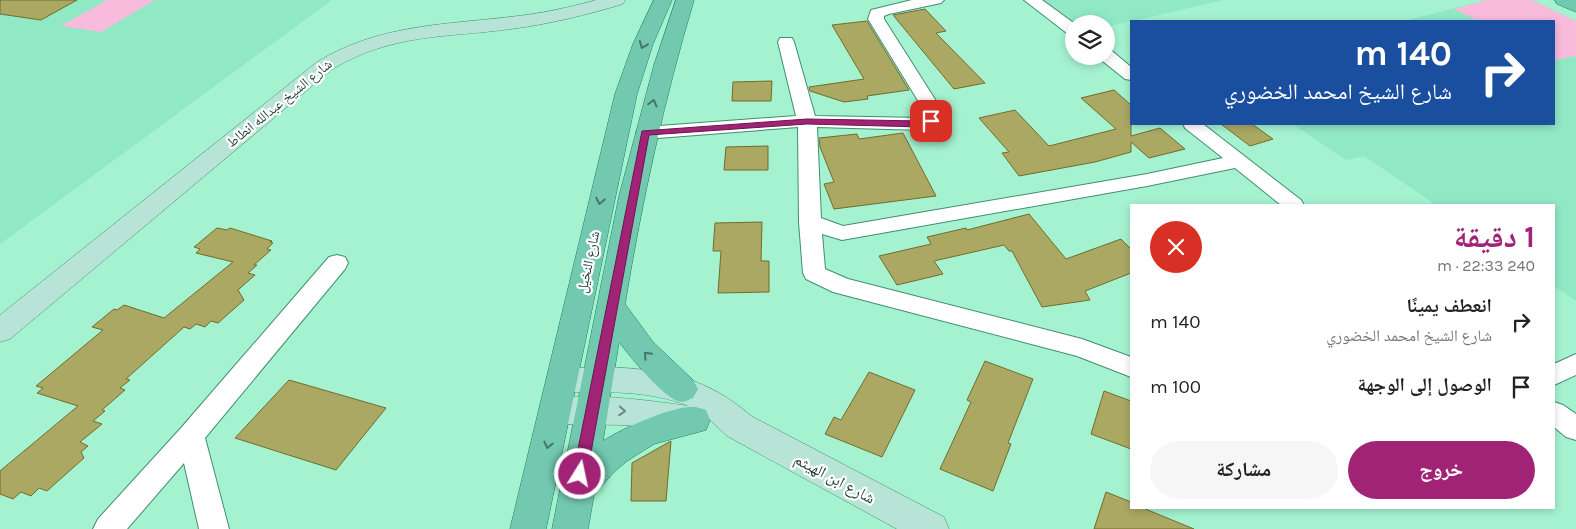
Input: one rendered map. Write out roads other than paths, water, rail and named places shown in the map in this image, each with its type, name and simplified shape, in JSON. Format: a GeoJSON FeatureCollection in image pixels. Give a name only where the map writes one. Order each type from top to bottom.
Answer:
{"type":"FeatureCollection","features":[{"type":"Feature","properties":{"kind":"main road","name":"شارع الشيخ عبدالله انطاط"},"geometry":{"type":"LineString","coordinates":[[0,331],[343,53],[380,39],[522,21],[574,12],[616,0]]}},
{"type":"Feature","properties":{"kind":"main road","name":"شارع النخيل"},"geometry":{"type":"LineString","coordinates":[[528,529],[563,380],[608,163],[626,94],[643,44],[663,0]]}},
{"type":"Feature","properties":{"kind":"main road"},"geometry":{"type":"LineString","coordinates":[[570,529],[594,394],[645,133],[668,48],[685,0]]}},
{"type":"Feature","properties":{"kind":"main road"},"geometry":{"type":"LineString","coordinates":[[1564,0],[1576,6]]}},
{"type":"Feature","properties":{"kind":"main road"},"geometry":{"type":"LineString","coordinates":[[612,305],[632,339],[682,389]]}},
{"type":"Feature","properties":{"kind":"main road"},"geometry":{"type":"LineString","coordinates":[[563,380],[594,394],[652,414],[738,426]]}},
{"type":"Feature","properties":{"kind":"main road"},"geometry":{"type":"LineString","coordinates":[[556,411],[594,394],[658,384],[682,389],[715,404],[726,412],[738,426]]}},
{"type":"Feature","properties":{"kind":"main road"},"geometry":{"type":"LineString","coordinates":[[578,491],[592,471],[608,455],[628,442],[656,429],[694,420]]}},
{"type":"Feature","properties":{"kind":"main road","name":"شارع ابن الهيثم"},"geometry":{"type":"LineString","coordinates":[[738,426],[931,529]]}},
{"type":"Feature","properties":{"kind":"street"},"geometry":{"type":"LineString","coordinates":[[645,133],[807,121],[923,124],[931,121],[934,112],[876,19],[878,13],[885,10],[936,0]]}},
{"type":"Feature","properties":{"kind":"street"},"geometry":{"type":"LineString","coordinates":[[1032,0],[1065,24]]}},
{"type":"Feature","properties":{"kind":"street"},"geometry":{"type":"LineString","coordinates":[[786,42],[807,121],[810,222],[814,273],[826,281],[841,286],[1082,348],[1130,367]]}},
{"type":"Feature","properties":{"kind":"street"},"geometry":{"type":"LineString","coordinates":[[1115,62],[1130,74]]}},
{"type":"Feature","properties":{"kind":"street"},"geometry":{"type":"LineString","coordinates":[[1193,125],[1293,204]]}},
{"type":"Feature","properties":{"kind":"street"},"geometry":{"type":"LineString","coordinates":[[810,222],[842,232],[1147,180],[1238,161]]}},
{"type":"Feature","properties":{"kind":"street"},"geometry":{"type":"LineString","coordinates":[[108,529],[191,436],[336,263]]}},
{"type":"Feature","properties":{"kind":"street"},"geometry":{"type":"LineString","coordinates":[[1082,348],[1130,350]]}},
{"type":"Feature","properties":{"kind":"street"},"geometry":{"type":"LineString","coordinates":[[1555,374],[1576,364]]}},
{"type":"Feature","properties":{"kind":"street"},"geometry":{"type":"LineString","coordinates":[[1555,414],[1576,429]]}},
{"type":"Feature","properties":{"kind":"street"},"geometry":{"type":"LineString","coordinates":[[191,436],[214,529]]}}]}
